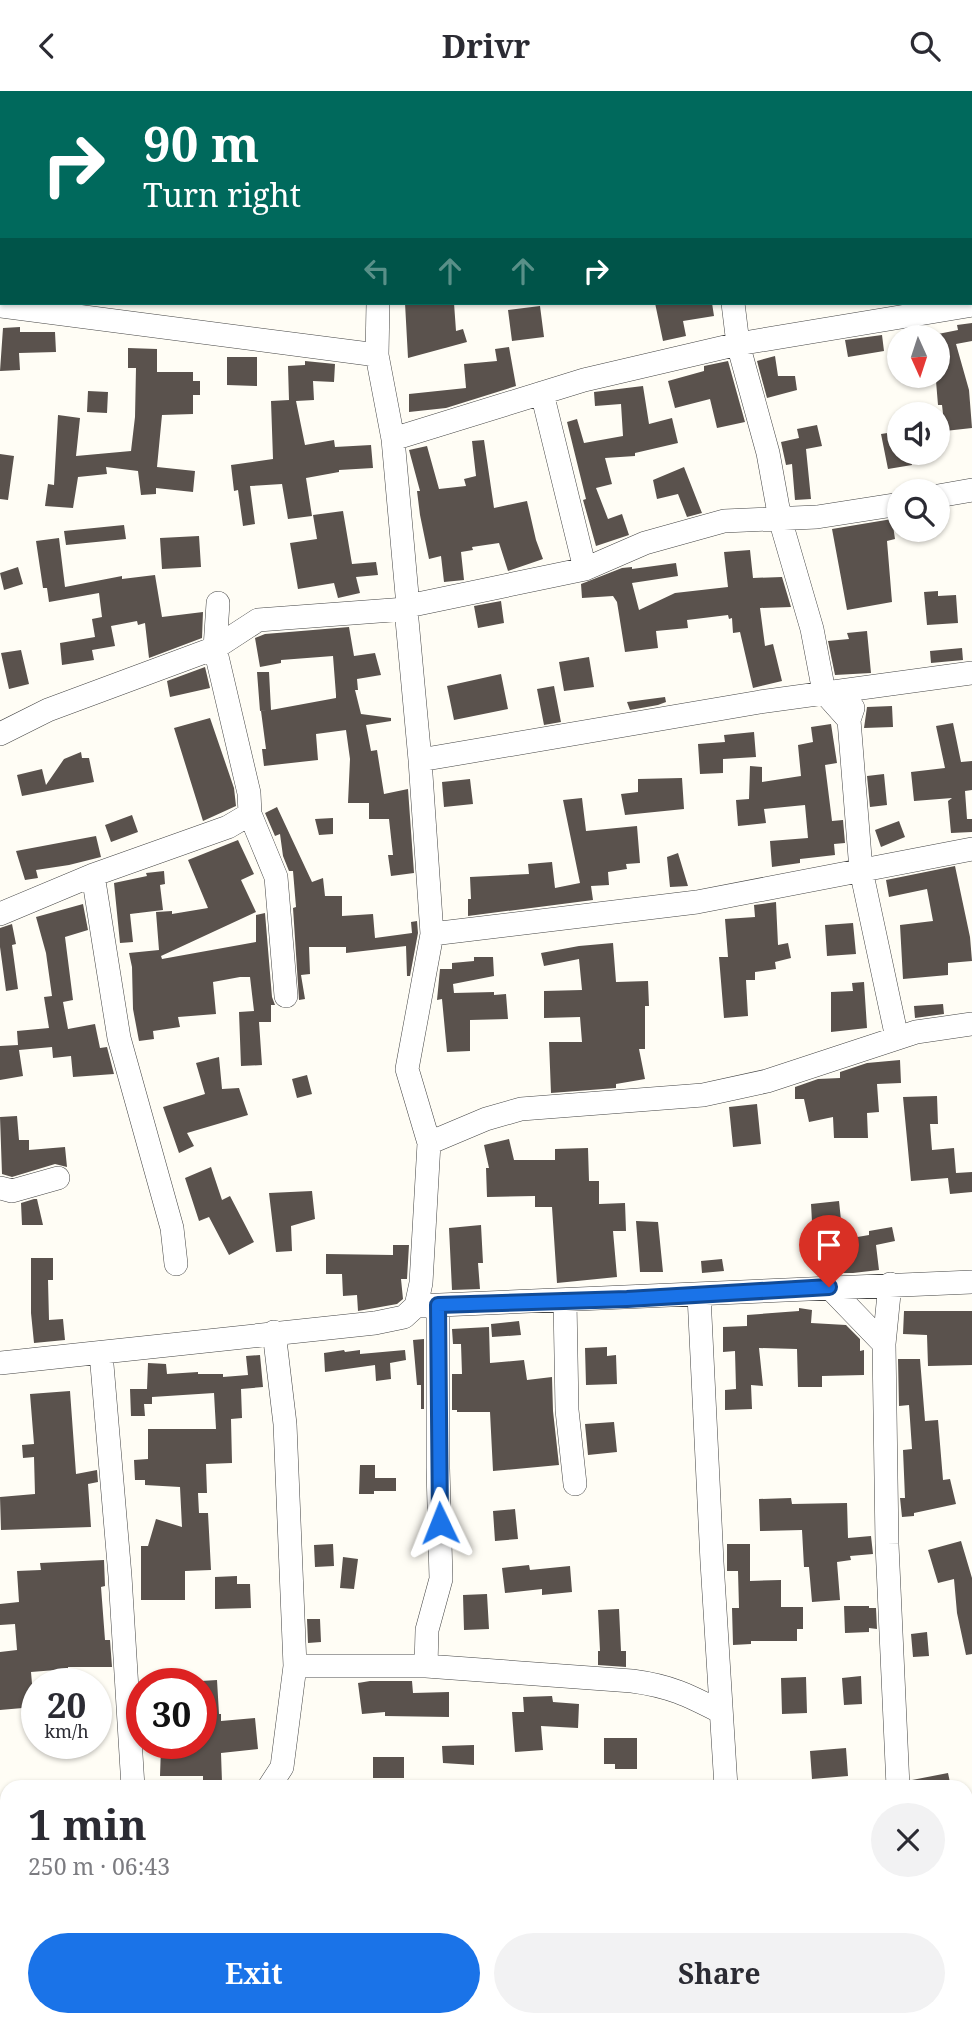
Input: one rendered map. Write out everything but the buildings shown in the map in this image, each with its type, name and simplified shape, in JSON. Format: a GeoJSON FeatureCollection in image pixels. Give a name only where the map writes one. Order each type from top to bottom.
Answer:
{"type":"FeatureCollection","features":[{"type":"Feature","properties":{"kind":"street"},"geometry":{"type":"LineString","coordinates":[[378,305],[377,355],[393,439],[432,935],[407,1069],[429,1143],[421,1283],[427,1306],[438,1468],[441,1579],[427,1630],[426,1666]]}},
{"type":"Feature","properties":{"kind":"street"},"geometry":{"type":"LineString","coordinates":[[733,305],[738,344],[768,453],[780,519],[812,629],[824,692],[849,720]]}},
{"type":"Feature","properties":{"kind":"street"},"geometry":{"type":"LineString","coordinates":[[393,439],[584,380],[738,344],[972,305]]}},
{"type":"Feature","properties":{"kind":"street"},"geometry":{"type":"LineString","coordinates":[[0,306],[377,355]]}},
{"type":"Feature","properties":{"kind":"street"},"geometry":{"type":"LineString","coordinates":[[542,393],[585,569]]}},
{"type":"Feature","properties":{"kind":"street"},"geometry":{"type":"LineString","coordinates":[[950,494],[972,490]]}},
{"type":"Feature","properties":{"kind":"street"},"geometry":{"type":"LineString","coordinates":[[0,734],[48,710],[215,648],[258,620],[407,607],[585,569],[645,543],[724,521],[817,517],[887,506]]}},
{"type":"Feature","properties":{"kind":"street"},"geometry":{"type":"LineString","coordinates":[[218,603],[215,648],[249,793],[250,814],[276,877],[286,996]]}},
{"type":"Feature","properties":{"kind":"street"},"geometry":{"type":"LineString","coordinates":[[420,760],[824,692],[972,673]]}},
{"type":"Feature","properties":{"kind":"street"},"geometry":{"type":"LineString","coordinates":[[859,688],[849,720],[862,870],[897,1038]]}},
{"type":"Feature","properties":{"kind":"street"},"geometry":{"type":"LineString","coordinates":[[0,914],[93,875],[228,827],[250,814]]}},
{"type":"Feature","properties":{"kind":"street"},"geometry":{"type":"LineString","coordinates":[[432,935],[697,902],[972,849]]}},
{"type":"Feature","properties":{"kind":"street"},"geometry":{"type":"LineString","coordinates":[[93,875],[119,1038],[172,1228],[176,1264]]}},
{"type":"Feature","properties":{"kind":"street"},"geometry":{"type":"LineString","coordinates":[[429,1143],[486,1119],[521,1109],[704,1095],[767,1080],[926,1030],[972,1024]]}},
{"type":"Feature","properties":{"kind":"street"},"geometry":{"type":"LineString","coordinates":[[0,1188],[12,1191],[58,1178]]}},
{"type":"Feature","properties":{"kind":"street"},"geometry":{"type":"LineString","coordinates":[[0,1363],[385,1321],[404,1317],[427,1306],[972,1282]]}},
{"type":"Feature","properties":{"kind":"street"},"geometry":{"type":"LineString","coordinates":[[890,1285],[884,1344],[887,1545],[898,1780]]}},
{"type":"Feature","properties":{"kind":"street"},"geometry":{"type":"LineString","coordinates":[[829,1287],[884,1344]]}},
{"type":"Feature","properties":{"kind":"street"},"geometry":{"type":"LineString","coordinates":[[699,1295],[726,1780]]}},
{"type":"Feature","properties":{"kind":"street"},"geometry":{"type":"LineString","coordinates":[[565,1301],[567,1410],[575,1484]]}},
{"type":"Feature","properties":{"kind":"street"},"geometry":{"type":"LineString","coordinates":[[274,1332],[285,1424],[295,1666],[282,1767],[274,1780]]}},
{"type":"Feature","properties":{"kind":"street"},"geometry":{"type":"LineString","coordinates":[[101,1353],[120,1576],[133,1780]]}},
{"type":"Feature","properties":{"kind":"street"},"geometry":{"type":"LineString","coordinates":[[295,1666],[426,1666],[658,1684],[679,1690],[722,1712]]}},
{"type":"Feature","properties":{"kind":"route"},"geometry":{"type":"LineString","coordinates":[[440,1523],[438,1305],[627,1299],[829,1287]]}}]}
